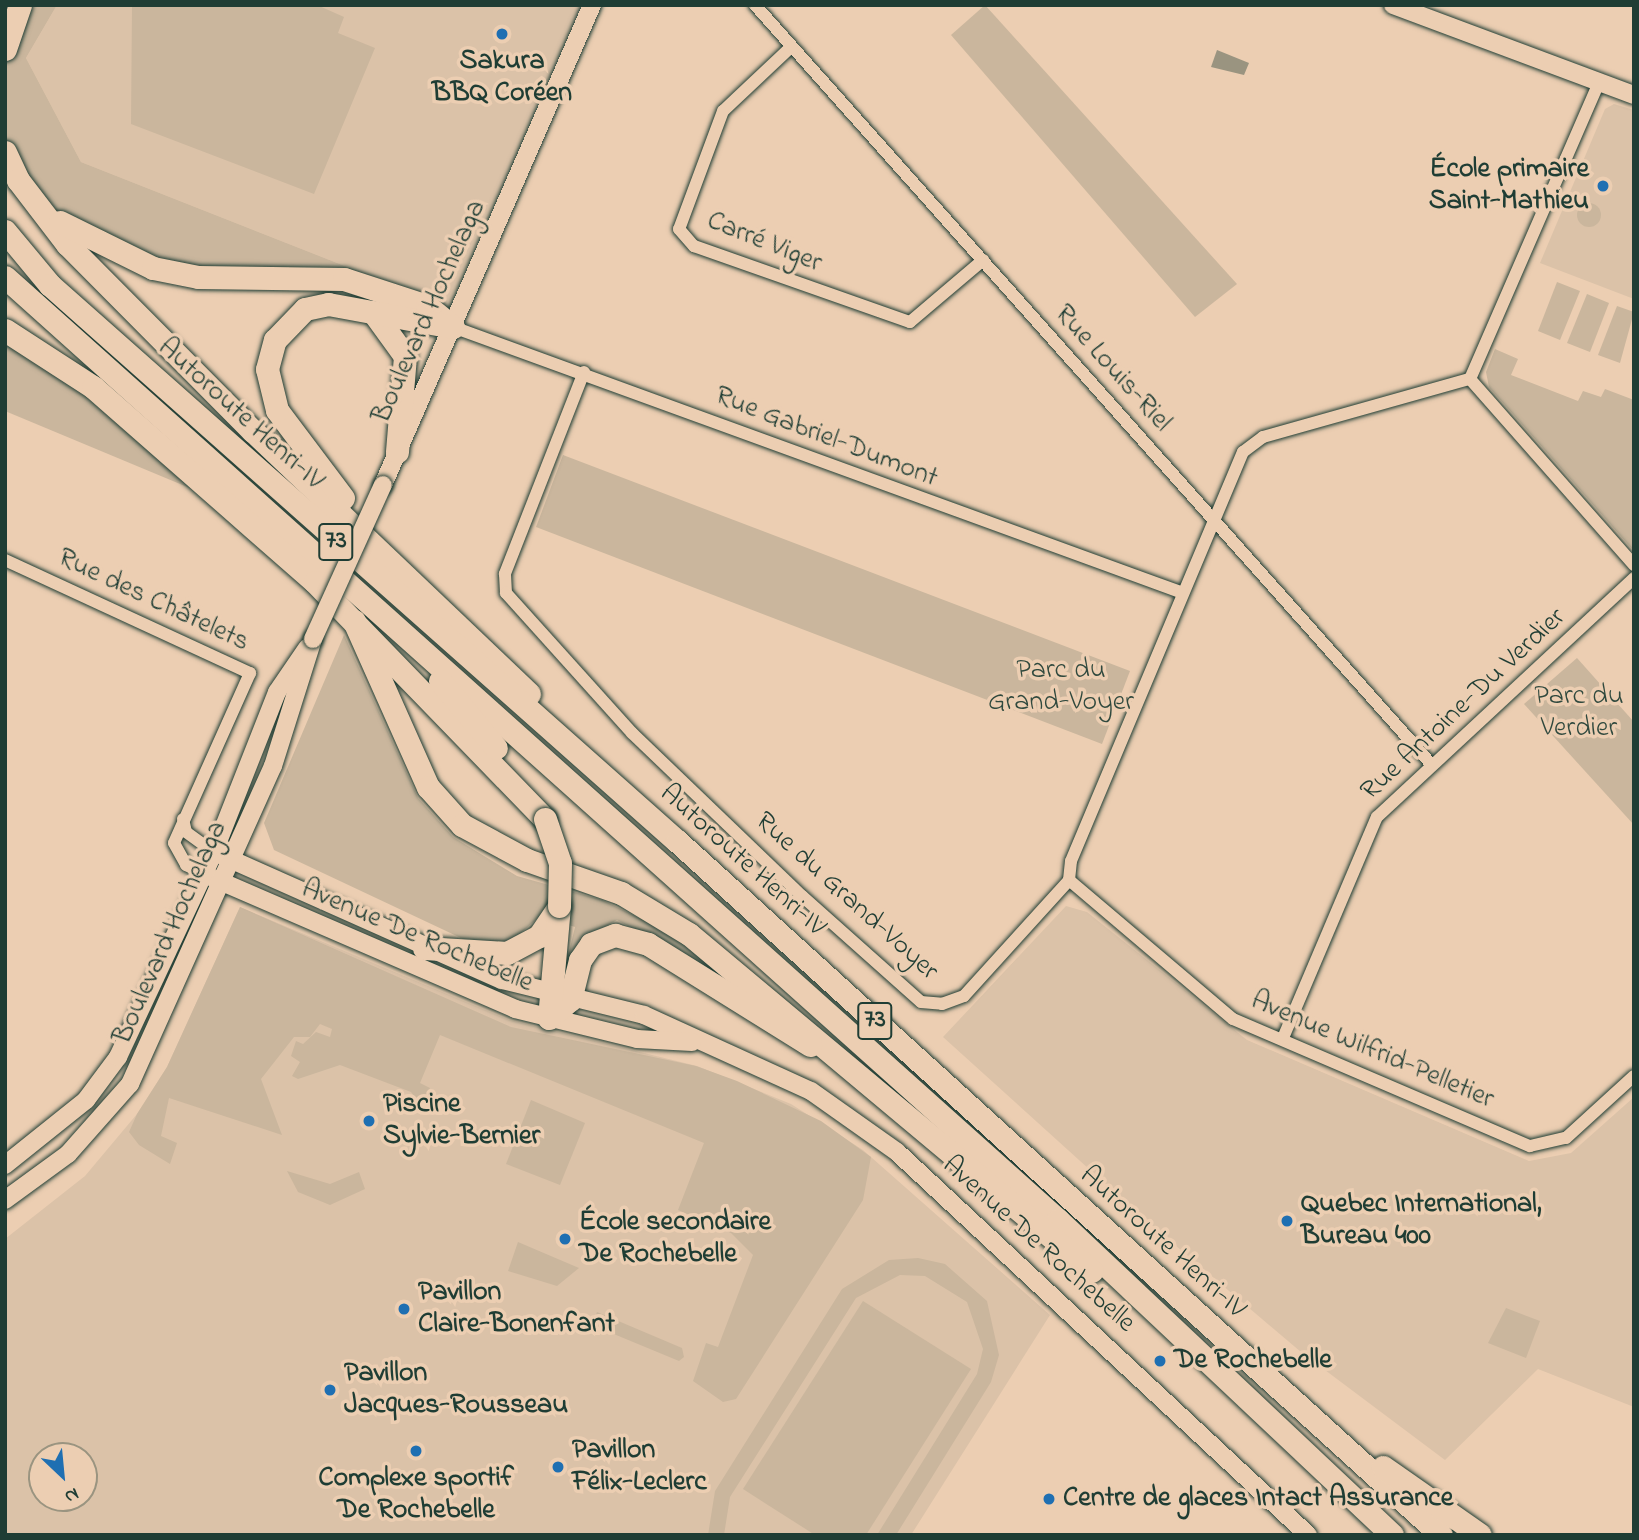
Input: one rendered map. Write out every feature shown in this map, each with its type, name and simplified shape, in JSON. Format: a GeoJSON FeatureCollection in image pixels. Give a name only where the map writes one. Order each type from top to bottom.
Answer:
{"type":"FeatureCollection","features":[{"type":"Feature","properties":{"kind":"highway"},"geometry":{"type":"LineString","coordinates":[[5,49],[20,5]]}},
{"type":"Feature","properties":{"kind":"highway"},"geometry":{"type":"LineString","coordinates":[[5,152],[38,206],[207,386],[385,551],[677,841]]}},
{"type":"Feature","properties":{"kind":"highway"},"geometry":{"type":"LineString","coordinates":[[38,206],[90,242],[153,268],[198,277],[344,279],[426,306],[453,327]]}},
{"type":"Feature","properties":{"kind":"highway","name":"Autoroute Henri-IV"},"geometry":{"type":"LineString","coordinates":[[5,231],[60,294],[677,841],[1441,1535]]}},
{"type":"Feature","properties":{"kind":"highway","name":"Autoroute Henri-IV"},"geometry":{"type":"LineString","coordinates":[[5,277],[1058,1220],[1183,1342],[1392,1535]]}},
{"type":"Feature","properties":{"kind":"highway"},"geometry":{"type":"LineString","coordinates":[[385,551],[292,433],[268,388],[275,340],[305,309],[351,303],[424,326],[453,327]]}},
{"type":"Feature","properties":{"kind":"highway"},"geometry":{"type":"LineString","coordinates":[[370,310],[405,356],[397,452]]}},
{"type":"Feature","properties":{"kind":"highway"},"geometry":{"type":"LineString","coordinates":[[5,330],[93,387],[354,621],[545,819]]}},
{"type":"Feature","properties":{"kind":"highway"},"geometry":{"type":"LineString","coordinates":[[354,621],[409,750],[428,787],[462,825],[490,843],[621,893],[666,918],[861,1076],[1045,1235],[1183,1342]]}},
{"type":"Feature","properties":{"kind":"highway"},"geometry":{"type":"LineString","coordinates":[[391,621],[534,792],[545,819],[560,863],[548,1007],[570,1000],[580,960],[591,944],[615,935],[631,938],[861,1076]]}},
{"type":"Feature","properties":{"kind":"highway"},"geometry":{"type":"LineString","coordinates":[[424,948],[507,953],[539,936],[556,916]]}},
{"type":"Feature","properties":{"kind":"highway"},"geometry":{"type":"LineString","coordinates":[[1309,1416],[1480,1535]]}},
{"type":"Feature","properties":{"kind":"street","name":"Boulevard Hochelaga"},"geometry":{"type":"LineString","coordinates":[[5,1165],[50,1134],[107,1074],[214,852],[277,692],[313,639],[383,485],[592,5]]}},
{"type":"Feature","properties":{"kind":"street","name":"Rue Louis-Riel"},"geometry":{"type":"LineString","coordinates":[[755,5],[1432,765]]}},
{"type":"Feature","properties":{"kind":"street"},"geometry":{"type":"LineString","coordinates":[[1393,5],[1634,95]]}},
{"type":"Feature","properties":{"kind":"street","name":"Carré Viger"},"geometry":{"type":"LineString","coordinates":[[791,47],[723,111],[679,229],[694,246],[910,322],[983,260]]}},
{"type":"Feature","properties":{"kind":"street"},"geometry":{"type":"LineString","coordinates":[[1599,83],[1470,379],[1634,565]]}},
{"type":"Feature","properties":{"kind":"street","name":"Rue Gabriel-Dumont"},"geometry":{"type":"LineString","coordinates":[[453,327],[584,372],[1183,593]]}},
{"type":"Feature","properties":{"kind":"street","name":"Rue du Grand-Voyer"},"geometry":{"type":"LineString","coordinates":[[584,372],[505,574],[506,593],[632,733],[921,1002],[964,996],[1069,880],[1070,862],[1243,452],[1263,437],[1470,379]]}},
{"type":"Feature","properties":{"kind":"street","name":"Rue des Châtelets"},"geometry":{"type":"LineString","coordinates":[[5,560],[250,673],[183,817],[174,843],[186,865],[203,873]]}},
{"type":"Feature","properties":{"kind":"street","name":"Rue Antoine-Du Verdier"},"geometry":{"type":"LineString","coordinates":[[1283,1038],[1377,817],[1634,578]]}},
{"type":"Feature","properties":{"kind":"street","name":"Boulevard Hochelaga"},"geometry":{"type":"LineString","coordinates":[[5,1200],[68,1154],[130,1084],[234,861],[298,704],[313,639]]}},
{"type":"Feature","properties":{"kind":"street"},"geometry":{"type":"LineString","coordinates":[[183,817],[186,832],[214,852]]}},
{"type":"Feature","properties":{"kind":"street","name":"Avenue De Rochebelle"},"geometry":{"type":"LineString","coordinates":[[214,852],[548,1007],[637,1039],[700,1042]]}},
{"type":"Feature","properties":{"kind":"street","name":"Avenue De Rochebelle"},"geometry":{"type":"LineString","coordinates":[[203,873],[473,994],[548,1007]]}},
{"type":"Feature","properties":{"kind":"street","name":"Avenue Wilfrid-Pelletier"},"geometry":{"type":"LineString","coordinates":[[1069,880],[1233,1019],[1283,1038],[1530,1146],[1566,1138],[1634,1076]]}},
{"type":"Feature","properties":{"kind":"street","name":"Avenue De Rochebelle"},"geometry":{"type":"LineString","coordinates":[[570,1000],[644,1015],[811,1091],[897,1152],[1308,1535]]}},
{"type":"Feature","properties":{"kind":"shaded area"},"geometry":{"type":"Polygon","coordinates":[[[57,5],[593,5],[459,311],[81,162],[26,58],[57,5]]]}},
{"type":"Feature","properties":{"kind":"shaded area"},"geometry":{"type":"Polygon","coordinates":[[[1217,50],[1249,63],[1244,75],[1211,67],[1217,50]]]}},
{"type":"Feature","properties":{"kind":"shaded area","name":"École primaire Saint-Mathieu"},"geometry":{"type":"Polygon","coordinates":[[[1614,104],[1634,110],[1634,299],[1540,263],[1605,109],[1614,104]]]}},
{"type":"Feature","properties":{"kind":"shaded area"},"geometry":{"type":"Polygon","coordinates":[[[1066,906],[1087,912],[1247,1040],[1529,1161],[1571,1153],[1634,1097],[1634,1407],[1538,1369],[1445,1460],[1301,1352],[1142,1217],[943,1037],[1066,906]]]}},
{"type":"Feature","properties":{"kind":"shaded area","name":"École secondaire De Rochebelle"},"geometry":{"type":"Polygon","coordinates":[[[240,907],[509,1020],[697,1066],[791,1104],[863,1150],[1050,1315],[911,1535],[5,1535],[5,1239],[85,1176],[137,1114],[167,1067],[240,907]]]}},
{"type":"Feature","properties":{"kind":"green space"},"geometry":{"type":"Polygon","coordinates":[[[20,5],[57,5],[26,58],[81,162],[459,311],[453,327],[379,289],[198,277],[72,232],[5,152],[5,49],[20,5]]]}},
{"type":"Feature","properties":{"kind":"green space"},"geometry":{"type":"Polygon","coordinates":[[[132,5],[317,5],[344,17],[338,33],[375,48],[314,194],[131,124],[132,5]]]}},
{"type":"Feature","properties":{"kind":"green space"},"geometry":{"type":"Polygon","coordinates":[[[985,5],[1237,284],[1195,317],[951,35],[985,5]]]}},
{"type":"Feature","properties":{"kind":"green space"},"geometry":{"type":"Polygon","coordinates":[[[1589,203],[1597,207],[1601,215],[1597,223],[1589,227],[1581,223],[1577,215],[1581,207],[1589,203]]]}},
{"type":"Feature","properties":{"kind":"green space"},"geometry":{"type":"Polygon","coordinates":[[[1557,282],[1580,291],[1560,340],[1538,331],[1557,282]]]}},
{"type":"Feature","properties":{"kind":"green space"},"geometry":{"type":"Polygon","coordinates":[[[1587,294],[1609,303],[1590,352],[1567,343],[1587,294]]]}},
{"type":"Feature","properties":{"kind":"green space"},"geometry":{"type":"Polygon","coordinates":[[[1617,306],[1634,312],[1620,363],[1598,355],[1617,306]]]}},
{"type":"Feature","properties":{"kind":"green space"},"geometry":{"type":"Polygon","coordinates":[[[5,330],[228,504],[5,411],[5,330]]]}},
{"type":"Feature","properties":{"kind":"green space"},"geometry":{"type":"Polygon","coordinates":[[[1495,349],[1518,359],[1511,375],[1578,401],[1583,391],[1601,397],[1605,389],[1634,400],[1634,551],[1489,387],[1486,372],[1495,349]]]}},
{"type":"Feature","properties":{"kind":"green space","name":"Parc du Grand-Voyer"},"geometry":{"type":"Polygon","coordinates":[[[563,455],[1130,671],[1102,744],[536,527],[563,455]]]}},
{"type":"Feature","properties":{"kind":"green space"},"geometry":{"type":"Polygon","coordinates":[[[344,635],[418,798],[453,837],[517,876],[602,900],[664,930],[713,962],[708,969],[617,920],[586,937],[567,961],[575,927],[540,916],[508,944],[478,946],[274,850],[264,823],[344,635]]]}},
{"type":"Feature","properties":{"kind":"green space","name":"Parc du Verdier"},"geometry":{"type":"Polygon","coordinates":[[[1577,658],[1634,722],[1634,825],[1524,704],[1577,658]]]}},
{"type":"Feature","properties":{"kind":"green space"},"geometry":{"type":"Polygon","coordinates":[[[240,907],[511,1027],[696,1066],[737,1081],[821,1121],[871,1157],[863,1200],[736,1399],[723,1402],[693,1381],[706,1343],[718,1347],[753,1255],[731,1233],[678,1210],[704,1143],[440,1035],[420,1083],[430,1088],[422,1107],[411,1092],[340,1065],[298,1079],[292,1076],[300,1062],[291,1056],[296,1041],[303,1044],[316,1032],[330,1037],[332,1029],[320,1024],[310,1037],[294,1037],[261,1079],[282,1135],[169,1098],[161,1136],[177,1143],[170,1164],[139,1145],[129,1132],[137,1114],[167,1067],[240,907]]]}},
{"type":"Feature","properties":{"kind":"green space"},"geometry":{"type":"Polygon","coordinates":[[[531,1100],[585,1123],[560,1185],[506,1164],[531,1100]]]}},
{"type":"Feature","properties":{"kind":"green space"},"geometry":{"type":"Polygon","coordinates":[[[287,1171],[330,1184],[359,1172],[365,1189],[330,1205],[298,1192],[287,1171]]]}},
{"type":"Feature","properties":{"kind":"green space"},"geometry":{"type":"Polygon","coordinates":[[[518,1242],[579,1268],[557,1286],[508,1271],[518,1242]]]}},
{"type":"Feature","properties":{"kind":"green space"},"geometry":{"type":"Polygon","coordinates":[[[918,1258],[945,1264],[987,1301],[999,1355],[991,1382],[896,1535],[877,1535],[977,1374],[983,1349],[967,1302],[925,1276],[900,1275],[856,1298],[730,1497],[724,1535],[708,1535],[715,1491],[842,1289],[889,1260],[918,1258]]]}},
{"type":"Feature","properties":{"kind":"green space"},"geometry":{"type":"Polygon","coordinates":[[[863,1301],[971,1369],[866,1535],[815,1535],[743,1489],[863,1301]]]}},
{"type":"Feature","properties":{"kind":"green space"},"geometry":{"type":"Polygon","coordinates":[[[1506,1308],[1540,1321],[1526,1358],[1488,1343],[1506,1308]]]}},
{"type":"Feature","properties":{"kind":"green space"},"geometry":{"type":"Polygon","coordinates":[[[597,1312],[682,1348],[684,1357],[679,1361],[592,1325],[597,1312]]]}},
{"type":"Feature","properties":{"kind":"place","name":"Sakura BBQ Coréen"},"geometry":{"type":"Point","coordinates":[502,34]}},
{"type":"Feature","properties":{"kind":"place","name":"École primaire Saint-Mathieu"},"geometry":{"type":"Point","coordinates":[1603,186]}},
{"type":"Feature","properties":{"kind":"place","name":"Piscine Sylvie-Bernier"},"geometry":{"type":"Point","coordinates":[369,1121]}},
{"type":"Feature","properties":{"kind":"place","name":"Quebec International, Bureau 400"},"geometry":{"type":"Point","coordinates":[1287,1221]}},
{"type":"Feature","properties":{"kind":"place","name":"École secondaire De Rochebelle"},"geometry":{"type":"Point","coordinates":[565,1239]}},
{"type":"Feature","properties":{"kind":"place","name":"Pavillon Claire-Bonenfant"},"geometry":{"type":"Point","coordinates":[404,1309]}},
{"type":"Feature","properties":{"kind":"place","name":"De Rochebelle"},"geometry":{"type":"Point","coordinates":[1160,1361]}},
{"type":"Feature","properties":{"kind":"place","name":"Pavillon Jacques-Rousseau"},"geometry":{"type":"Point","coordinates":[330,1390]}},
{"type":"Feature","properties":{"kind":"place","name":"Complexe sportif De Rochebelle"},"geometry":{"type":"Point","coordinates":[416,1451]}},
{"type":"Feature","properties":{"kind":"place","name":"Pavillon Félix-Leclerc"},"geometry":{"type":"Point","coordinates":[558,1467]}},
{"type":"Feature","properties":{"kind":"place","name":"Centre de glaces Intact Assurance"},"geometry":{"type":"Point","coordinates":[1049,1499]}}]}
